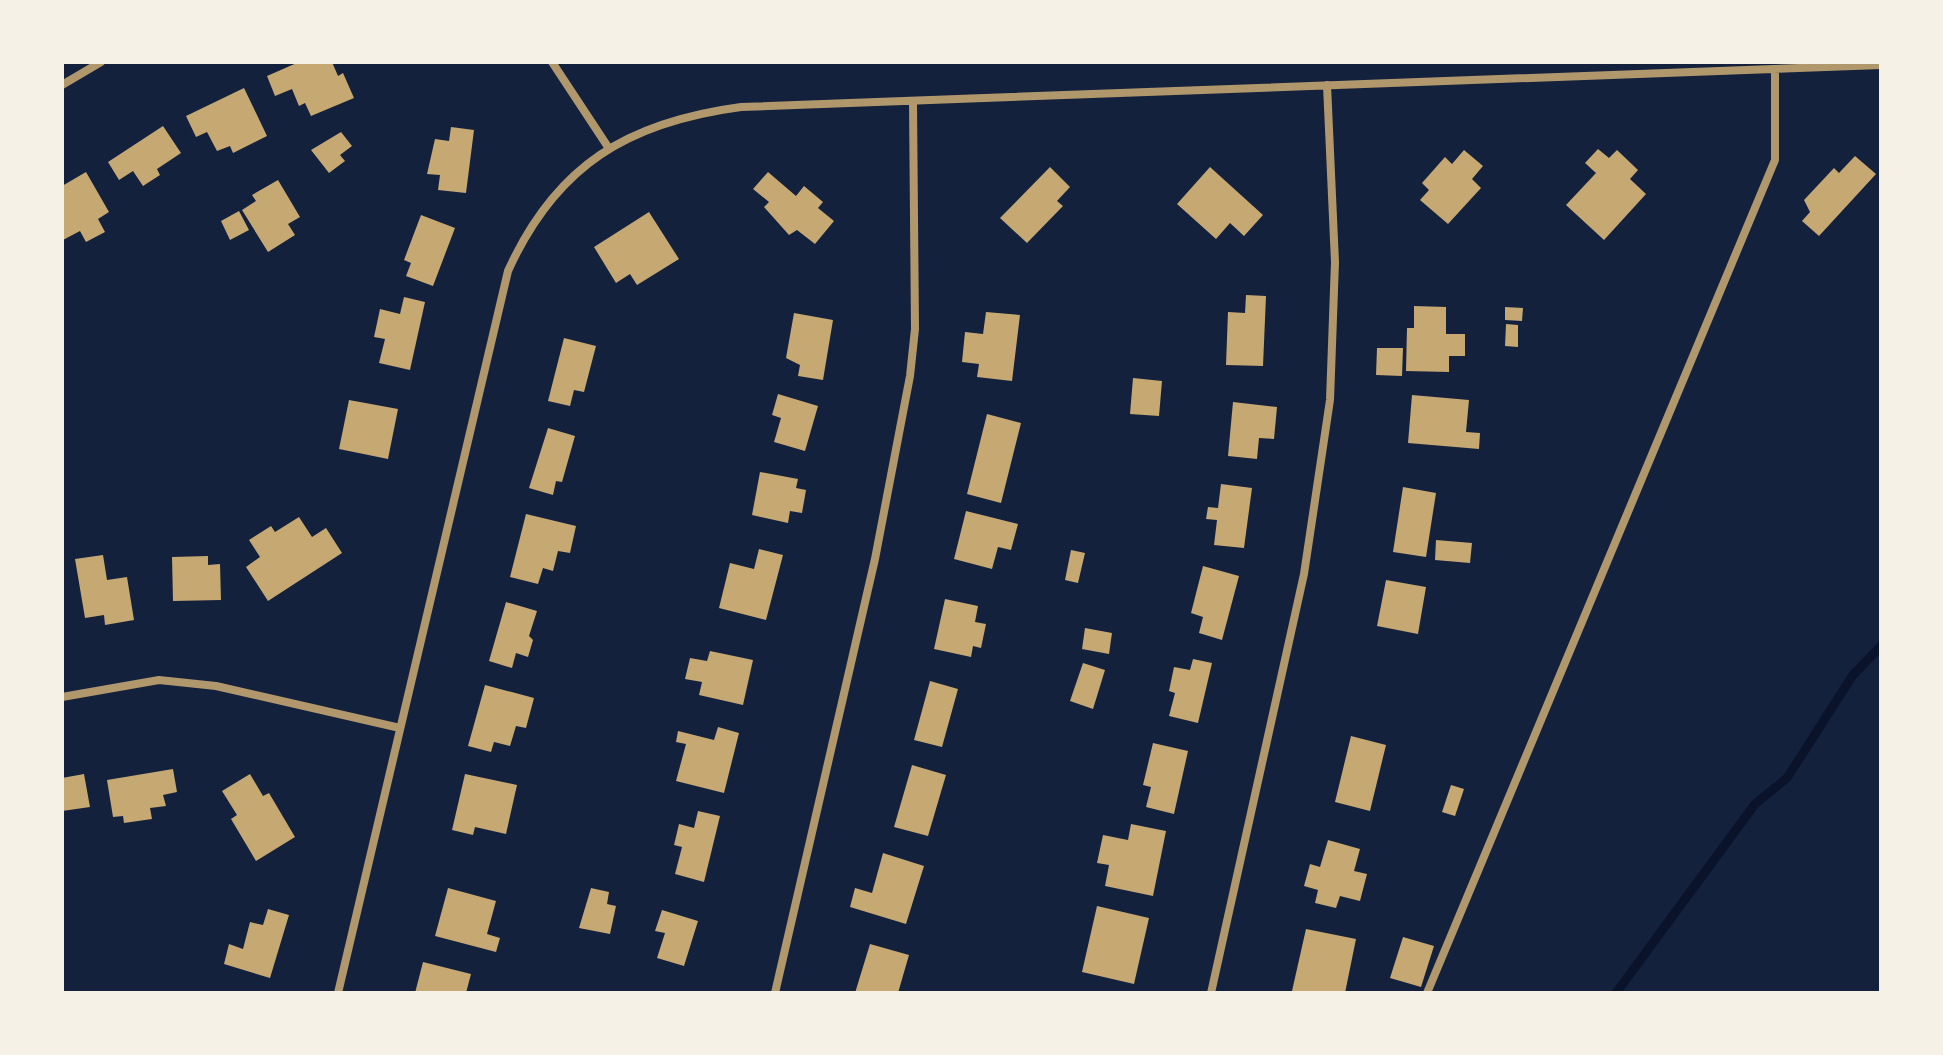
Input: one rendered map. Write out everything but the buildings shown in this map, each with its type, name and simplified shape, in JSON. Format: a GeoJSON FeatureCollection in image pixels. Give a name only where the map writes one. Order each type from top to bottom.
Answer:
{"type":"FeatureCollection","features":[{"type":"Feature","properties":{"kind":"street"},"geometry":{"type":"LineString","coordinates":[[62,85],[101,62]]}},
{"type":"Feature","properties":{"kind":"street"},"geometry":{"type":"LineString","coordinates":[[552,62],[608,147]]}},
{"type":"Feature","properties":{"kind":"street"},"geometry":{"type":"LineString","coordinates":[[338,993],[508,271],[522,241],[561,185],[608,147],[644,129],[714,111],[1881,65]]}},
{"type":"Feature","properties":{"kind":"street"},"geometry":{"type":"LineString","coordinates":[[1427,993],[1775,160],[1775,69]]}},
{"type":"Feature","properties":{"kind":"street"},"geometry":{"type":"LineString","coordinates":[[1211,993],[1304,574],[1330,400],[1335,262],[1327,85]]}},
{"type":"Feature","properties":{"kind":"street"},"geometry":{"type":"LineString","coordinates":[[775,993],[875,559],[910,376],[915,314],[913,103]]}},
{"type":"Feature","properties":{"kind":"street"},"geometry":{"type":"LineString","coordinates":[[62,697],[159,680],[202,684],[400,728]]}},
{"type":"Feature","properties":{"kind":"waterway"},"geometry":{"type":"LineString","coordinates":[[1616,993],[1755,804],[1787,778],[1853,675],[1881,646]]}}]}
